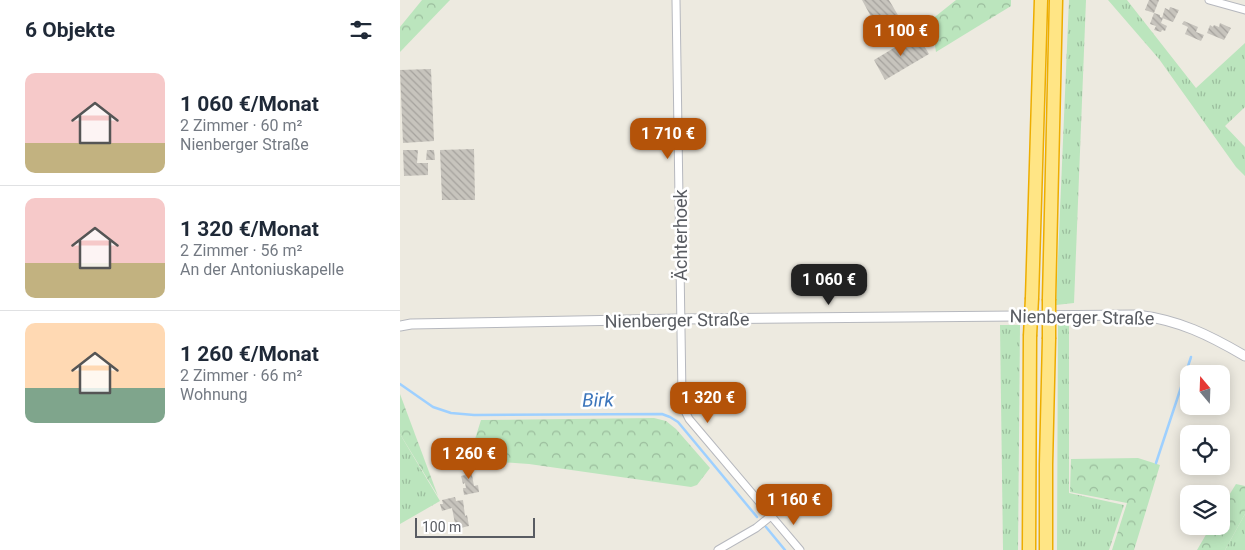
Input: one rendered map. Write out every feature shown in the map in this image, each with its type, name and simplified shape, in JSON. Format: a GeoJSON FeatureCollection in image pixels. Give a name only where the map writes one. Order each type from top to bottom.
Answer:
{"type":"FeatureCollection","features":[{"type":"Feature","properties":{"kind":"highway"},"geometry":{"type":"LineString","coordinates":[[1030,550],[1030,336],[1041,0]]}},
{"type":"Feature","properties":{"kind":"highway"},"geometry":{"type":"LineString","coordinates":[[1046,550],[1049,299],[1056,0]]}},
{"type":"Feature","properties":{"kind":"street","name":"Ächterhoek"},"geometry":{"type":"LineString","coordinates":[[676,0],[680,319],[684,409],[689,419],[769,518],[800,550]]}},
{"type":"Feature","properties":{"kind":"street"},"geometry":{"type":"LineString","coordinates":[[1209,0],[1245,10]]}},
{"type":"Feature","properties":{"kind":"street","name":"Nienberger Straße"},"geometry":{"type":"LineString","coordinates":[[400,326],[680,319],[1136,315],[1165,320],[1193,328],[1245,356]]}},
{"type":"Feature","properties":{"kind":"street"},"geometry":{"type":"LineString","coordinates":[[718,550],[756,528],[769,518]]}},
{"type":"Feature","properties":{"kind":"green space"},"geometry":{"type":"Polygon","coordinates":[[[422,0],[450,0],[400,52],[400,27],[422,0]]]}},
{"type":"Feature","properties":{"kind":"green space"},"geometry":{"type":"Polygon","coordinates":[[[956,0],[1011,0],[1011,6],[936,52],[931,20],[956,0]]]}},
{"type":"Feature","properties":{"kind":"green space"},"geometry":{"type":"Polygon","coordinates":[[[1069,0],[1086,0],[1074,303],[1056,305],[1069,0]]]}},
{"type":"Feature","properties":{"kind":"green space"},"geometry":{"type":"Polygon","coordinates":[[[1108,0],[1127,0],[1196,88],[1245,43],[1245,107],[1225,126],[1245,147],[1245,176],[1236,167],[1159,59],[1108,0]]]}},
{"type":"Feature","properties":{"kind":"green space"},"geometry":{"type":"Polygon","coordinates":[[[1058,318],[1069,318],[1069,493],[1124,505],[1109,550],[1057,550],[1058,318]]]}},
{"type":"Feature","properties":{"kind":"green space"},"geometry":{"type":"Polygon","coordinates":[[[1000,325],[1020,325],[1018,550],[1003,550],[1000,325]]]}},
{"type":"Feature","properties":{"kind":"green space"},"geometry":{"type":"Polygon","coordinates":[[[400,394],[438,496],[400,434],[400,394]]]}},
{"type":"Feature","properties":{"kind":"green space"},"geometry":{"type":"Polygon","coordinates":[[[654,418],[666,421],[676,429],[710,468],[697,485],[691,487],[529,464],[472,460],[470,455],[481,420],[654,418]]]}},
{"type":"Feature","properties":{"kind":"green space"},"geometry":{"type":"Polygon","coordinates":[[[400,434],[440,501],[400,524],[400,434]]]}},
{"type":"Feature","properties":{"kind":"green space"},"geometry":{"type":"Polygon","coordinates":[[[1138,458],[1160,465],[1134,550],[1112,550],[1127,503],[1070,492],[1071,459],[1138,458]]]}},
{"type":"Feature","properties":{"kind":"green space"},"geometry":{"type":"Polygon","coordinates":[[[1236,484],[1245,486],[1245,514],[1225,550],[1197,550],[1206,535],[1230,535],[1230,494],[1236,484]]]}},
{"type":"Feature","properties":{"kind":"green space"},"geometry":{"type":"Polygon","coordinates":[[[1245,514],[1245,550],[1225,550],[1245,514]]]}},
{"type":"Feature","properties":{"kind":"building"},"geometry":{"type":"Polygon","coordinates":[[[862,0],[889,0],[902,22],[881,35],[862,0]]]}},
{"type":"Feature","properties":{"kind":"building"},"geometry":{"type":"Polygon","coordinates":[[[1149,0],[1159,0],[1154,13],[1145,10],[1149,0]]]}},
{"type":"Feature","properties":{"kind":"building"},"geometry":{"type":"Polygon","coordinates":[[[1170,7],[1179,10],[1173,22],[1162,18],[1165,8],[1169,10],[1170,7]]]}},
{"type":"Feature","properties":{"kind":"building"},"geometry":{"type":"Polygon","coordinates":[[[1154,13],[1163,18],[1161,23],[1167,26],[1165,31],[1154,30],[1156,26],[1150,24],[1154,13]]]}},
{"type":"Feature","properties":{"kind":"building"},"geometry":{"type":"Polygon","coordinates":[[[1184,21],[1198,27],[1196,32],[1204,35],[1201,41],[1185,34],[1188,27],[1182,24],[1184,21]]]}},
{"type":"Feature","properties":{"kind":"building"},"geometry":{"type":"Polygon","coordinates":[[[1220,23],[1231,28],[1224,40],[1207,33],[1210,25],[1219,27],[1220,23]]]}},
{"type":"Feature","properties":{"kind":"building"},"geometry":{"type":"Polygon","coordinates":[[[917,34],[929,54],[885,80],[874,60],[917,34]]]}},
{"type":"Feature","properties":{"kind":"building"},"geometry":{"type":"Polygon","coordinates":[[[431,69],[434,141],[403,143],[400,70],[431,69]]]}},
{"type":"Feature","properties":{"kind":"building"},"geometry":{"type":"Polygon","coordinates":[[[474,149],[475,200],[442,200],[440,150],[474,149]]]}},
{"type":"Feature","properties":{"kind":"building"},"geometry":{"type":"Polygon","coordinates":[[[403,150],[418,150],[417,163],[428,163],[428,175],[404,176],[403,150]]]}},
{"type":"Feature","properties":{"kind":"building"},"geometry":{"type":"Polygon","coordinates":[[[427,150],[434,150],[435,160],[426,160],[427,150]]]}},
{"type":"Feature","properties":{"kind":"building"},"geometry":{"type":"Polygon","coordinates":[[[469,459],[474,486],[478,485],[479,492],[464,495],[463,488],[466,488],[461,476],[465,475],[463,461],[469,459]]]}},
{"type":"Feature","properties":{"kind":"building"},"geometry":{"type":"Polygon","coordinates":[[[455,497],[456,501],[463,500],[465,516],[467,515],[469,526],[456,529],[452,508],[442,511],[440,504],[443,504],[442,500],[455,497]]]}},
{"type":"Feature","properties":{"kind":"waterway"},"geometry":{"type":"LineString","coordinates":[[1156,463],[1191,357]]}},
{"type":"Feature","properties":{"kind":"waterway","name":"Birk"},"geometry":{"type":"LineString","coordinates":[[400,384],[433,407],[451,413],[474,415],[662,414],[678,422],[757,517]]}},
{"type":"Feature","properties":{"kind":"waterway","name":"Birk"},"geometry":{"type":"LineString","coordinates":[[766,527],[785,550]]}}]}
